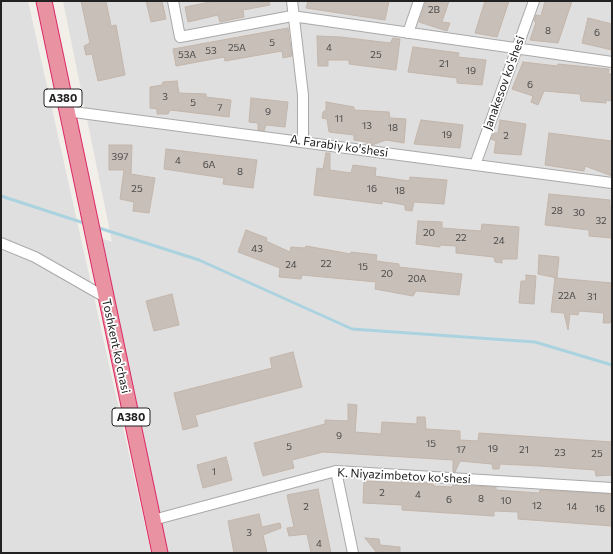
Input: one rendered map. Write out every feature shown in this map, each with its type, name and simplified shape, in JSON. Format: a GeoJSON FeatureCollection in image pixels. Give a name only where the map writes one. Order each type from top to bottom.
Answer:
{"type":"FeatureCollection","features":[{"type":"Feature","properties":{"kind":"highway","name":"A380"},"geometry":{"type":"LineString","coordinates":[[44,1],[66,111]]}},
{"type":"Feature","properties":{"kind":"highway","name":"Toshkent ko'chasi"},"geometry":{"type":"LineString","coordinates":[[66,111],[160,553]]}},
{"type":"Feature","properties":{"kind":"street"},"geometry":{"type":"LineString","coordinates":[[173,1],[180,37],[292,16],[612,62]]}},
{"type":"Feature","properties":{"kind":"street"},"geometry":{"type":"LineString","coordinates":[[292,1],[292,16],[303,95],[303,142]]}},
{"type":"Feature","properties":{"kind":"street"},"geometry":{"type":"LineString","coordinates":[[408,33],[419,1]]}},
{"type":"Feature","properties":{"kind":"street","name":"Janakesov ko'shesi"},"geometry":{"type":"LineString","coordinates":[[475,165],[534,1]]}},
{"type":"Feature","properties":{"kind":"street","name":"A. Farabiy ko'shesi"},"geometry":{"type":"LineString","coordinates":[[66,111],[612,184]]}},
{"type":"Feature","properties":{"kind":"street"},"geometry":{"type":"LineString","coordinates":[[1,243],[35,257],[105,297]]}},
{"type":"Feature","properties":{"kind":"street"},"geometry":{"type":"LineString","coordinates":[[336,471],[353,553]]}},
{"type":"Feature","properties":{"kind":"street","name":"K. Niyazimbetov ko'shesi"},"geometry":{"type":"LineString","coordinates":[[153,520],[336,471],[612,488]]}},
{"type":"Feature","properties":{"kind":"shaded area"},"geometry":{"type":"Polygon","coordinates":[[[1,1],[28,1],[151,553],[1,553],[1,1]]]}},
{"type":"Feature","properties":{"kind":"shaded area"},"geometry":{"type":"Polygon","coordinates":[[[63,1],[612,1],[612,553],[165,553],[100,238],[112,242],[63,1]]]}},
{"type":"Feature","properties":{"kind":"building"},"geometry":{"type":"Polygon","coordinates":[[[81,1],[106,1],[111,26],[116,25],[125,75],[98,81],[92,54],[86,55],[84,46],[90,43],[81,1]]]}},
{"type":"Feature","properties":{"kind":"building"},"geometry":{"type":"Polygon","coordinates":[[[146,1],[162,1],[166,19],[151,22],[146,1]]]}},
{"type":"Feature","properties":{"kind":"building"},"geometry":{"type":"Polygon","coordinates":[[[215,1],[269,1],[270,5],[243,10],[244,17],[220,22],[218,15],[188,22],[185,7],[215,1]]]}},
{"type":"Feature","properties":{"kind":"building"},"geometry":{"type":"Polygon","coordinates":[[[308,1],[389,1],[385,20],[306,8],[308,1]]]}},
{"type":"Feature","properties":{"kind":"building"},"geometry":{"type":"Polygon","coordinates":[[[426,1],[449,1],[442,22],[450,23],[447,31],[419,22],[426,1]]]}},
{"type":"Feature","properties":{"kind":"building"},"geometry":{"type":"Polygon","coordinates":[[[485,1],[509,1],[497,37],[475,33],[485,1]]]}},
{"type":"Feature","properties":{"kind":"building"},"geometry":{"type":"Polygon","coordinates":[[[545,1],[572,1],[558,43],[530,40],[536,22],[534,21],[536,15],[541,16],[545,1]]]}},
{"type":"Feature","properties":{"kind":"building"},"geometry":{"type":"Polygon","coordinates":[[[588,18],[612,24],[612,50],[582,43],[588,18]]]}},
{"type":"Feature","properties":{"kind":"building"},"geometry":{"type":"Polygon","coordinates":[[[288,28],[292,56],[283,58],[282,51],[225,61],[224,57],[176,66],[173,49],[288,28]]]}},
{"type":"Feature","properties":{"kind":"building"},"geometry":{"type":"Polygon","coordinates":[[[317,36],[341,37],[390,43],[393,38],[400,39],[396,70],[349,64],[349,60],[328,60],[328,66],[318,66],[317,36]]]}},
{"type":"Feature","properties":{"kind":"building"},"geometry":{"type":"Polygon","coordinates":[[[413,47],[459,53],[458,57],[486,60],[482,85],[457,83],[457,78],[408,72],[413,47]]]}},
{"type":"Feature","properties":{"kind":"building"},"geometry":{"type":"Polygon","coordinates":[[[523,62],[557,66],[558,64],[609,69],[608,74],[612,74],[612,101],[606,100],[606,103],[581,101],[580,94],[544,91],[538,105],[531,102],[533,96],[512,89],[523,62]]]}},
{"type":"Feature","properties":{"kind":"building"},"geometry":{"type":"Polygon","coordinates":[[[177,81],[179,93],[206,94],[206,97],[231,100],[229,117],[170,110],[168,114],[157,114],[157,109],[150,108],[150,87],[162,85],[163,82],[177,81]]]}},
{"type":"Feature","properties":{"kind":"building"},"geometry":{"type":"Polygon","coordinates":[[[251,98],[288,102],[285,127],[266,125],[264,131],[258,130],[258,123],[249,122],[251,98]]]}},
{"type":"Feature","properties":{"kind":"building"},"geometry":{"type":"Polygon","coordinates":[[[326,102],[354,107],[354,110],[389,112],[390,118],[406,119],[404,143],[386,140],[372,145],[367,144],[366,142],[354,140],[354,135],[329,132],[327,119],[322,118],[323,112],[326,110],[326,102]]]}},
{"type":"Feature","properties":{"kind":"building"},"geometry":{"type":"Polygon","coordinates":[[[421,120],[463,125],[460,148],[414,144],[421,120]]]}},
{"type":"Feature","properties":{"kind":"building"},"geometry":{"type":"Polygon","coordinates":[[[500,120],[526,124],[521,155],[494,153],[496,141],[491,139],[494,133],[498,133],[500,120]]]}},
{"type":"Feature","properties":{"kind":"building"},"geometry":{"type":"Polygon","coordinates":[[[549,133],[612,141],[612,176],[585,166],[584,171],[545,165],[549,133]]]}},
{"type":"Feature","properties":{"kind":"building"},"geometry":{"type":"Polygon","coordinates":[[[109,145],[132,145],[131,174],[155,178],[149,213],[133,211],[134,202],[120,199],[124,170],[109,170],[109,145]]]}},
{"type":"Feature","properties":{"kind":"building"},"geometry":{"type":"Polygon","coordinates":[[[166,149],[257,160],[253,188],[223,184],[224,178],[164,169],[166,149]]]}},
{"type":"Feature","properties":{"kind":"building"},"geometry":{"type":"Polygon","coordinates":[[[326,153],[330,153],[330,170],[351,173],[353,165],[376,168],[375,176],[409,181],[410,177],[447,180],[444,204],[414,202],[412,211],[405,210],[405,205],[382,201],[382,204],[314,195],[317,168],[323,169],[326,153]]]}},
{"type":"Feature","properties":{"kind":"building"},"geometry":{"type":"Polygon","coordinates":[[[549,194],[610,200],[610,207],[612,207],[612,238],[589,236],[589,230],[545,225],[549,194]]]}},
{"type":"Feature","properties":{"kind":"building"},"geometry":{"type":"Polygon","coordinates":[[[418,221],[442,222],[442,228],[481,231],[482,224],[519,227],[517,259],[502,259],[502,263],[495,262],[494,257],[456,253],[456,246],[440,245],[440,247],[416,244],[418,221]]]}},
{"type":"Feature","properties":{"kind":"building"},"geometry":{"type":"Polygon","coordinates":[[[246,230],[267,238],[266,241],[290,252],[291,247],[305,248],[306,246],[351,254],[351,252],[377,255],[376,261],[399,264],[399,267],[462,274],[459,295],[416,291],[413,296],[375,289],[376,282],[302,275],[301,279],[279,277],[280,268],[238,252],[246,230]]]}},
{"type":"Feature","properties":{"kind":"building"},"geometry":{"type":"Polygon","coordinates":[[[539,255],[559,257],[557,278],[538,274],[539,255]]]}},
{"type":"Feature","properties":{"kind":"building"},"geometry":{"type":"Polygon","coordinates":[[[526,275],[536,276],[534,304],[519,303],[521,281],[526,281],[526,275]]]}},
{"type":"Feature","properties":{"kind":"building"},"geometry":{"type":"Polygon","coordinates":[[[555,278],[612,283],[612,316],[610,323],[603,323],[604,313],[579,311],[578,315],[570,314],[568,330],[564,313],[551,312],[555,278]]]}},
{"type":"Feature","properties":{"kind":"building"},"geometry":{"type":"Polygon","coordinates":[[[172,294],[179,325],[154,331],[146,301],[172,294]]]}},
{"type":"Feature","properties":{"kind":"building"},"geometry":{"type":"Polygon","coordinates":[[[293,352],[302,387],[195,415],[198,426],[183,430],[174,393],[272,368],[270,358],[293,352]]]}},
{"type":"Feature","properties":{"kind":"building"},"geometry":{"type":"Polygon","coordinates":[[[348,404],[357,405],[355,432],[381,434],[382,422],[417,424],[417,417],[425,417],[426,429],[460,431],[460,440],[478,441],[479,433],[612,442],[612,475],[596,476],[595,470],[540,466],[500,464],[499,469],[493,469],[492,464],[460,461],[455,472],[453,472],[453,460],[323,452],[292,460],[294,468],[263,476],[254,443],[325,424],[325,420],[348,421],[348,404]]]}},
{"type":"Feature","properties":{"kind":"building"},"geometry":{"type":"Polygon","coordinates":[[[226,457],[232,480],[203,488],[197,465],[226,457]]]}},
{"type":"Feature","properties":{"kind":"building"},"geometry":{"type":"Polygon","coordinates":[[[364,481],[434,484],[433,486],[452,487],[453,485],[496,487],[496,490],[539,493],[540,490],[612,494],[612,526],[518,519],[518,512],[494,511],[494,516],[402,510],[402,505],[363,503],[364,481]]]}},
{"type":"Feature","properties":{"kind":"building"},"geometry":{"type":"Polygon","coordinates":[[[318,489],[331,553],[311,553],[307,534],[289,536],[287,528],[294,527],[287,495],[318,489]]]}},
{"type":"Feature","properties":{"kind":"building"},"geometry":{"type":"Polygon","coordinates":[[[259,514],[262,527],[280,523],[281,528],[263,535],[267,553],[234,553],[228,521],[259,514]]]}},
{"type":"Feature","properties":{"kind":"building"},"geometry":{"type":"Polygon","coordinates":[[[365,538],[379,539],[380,545],[400,547],[400,553],[377,553],[365,538]]]}},
{"type":"Feature","properties":{"kind":"waterway"},"geometry":{"type":"LineString","coordinates":[[1,196],[87,224]]}},
{"type":"Feature","properties":{"kind":"waterway"},"geometry":{"type":"LineString","coordinates":[[96,227],[199,260],[352,329],[535,342],[612,365]]}}]}
